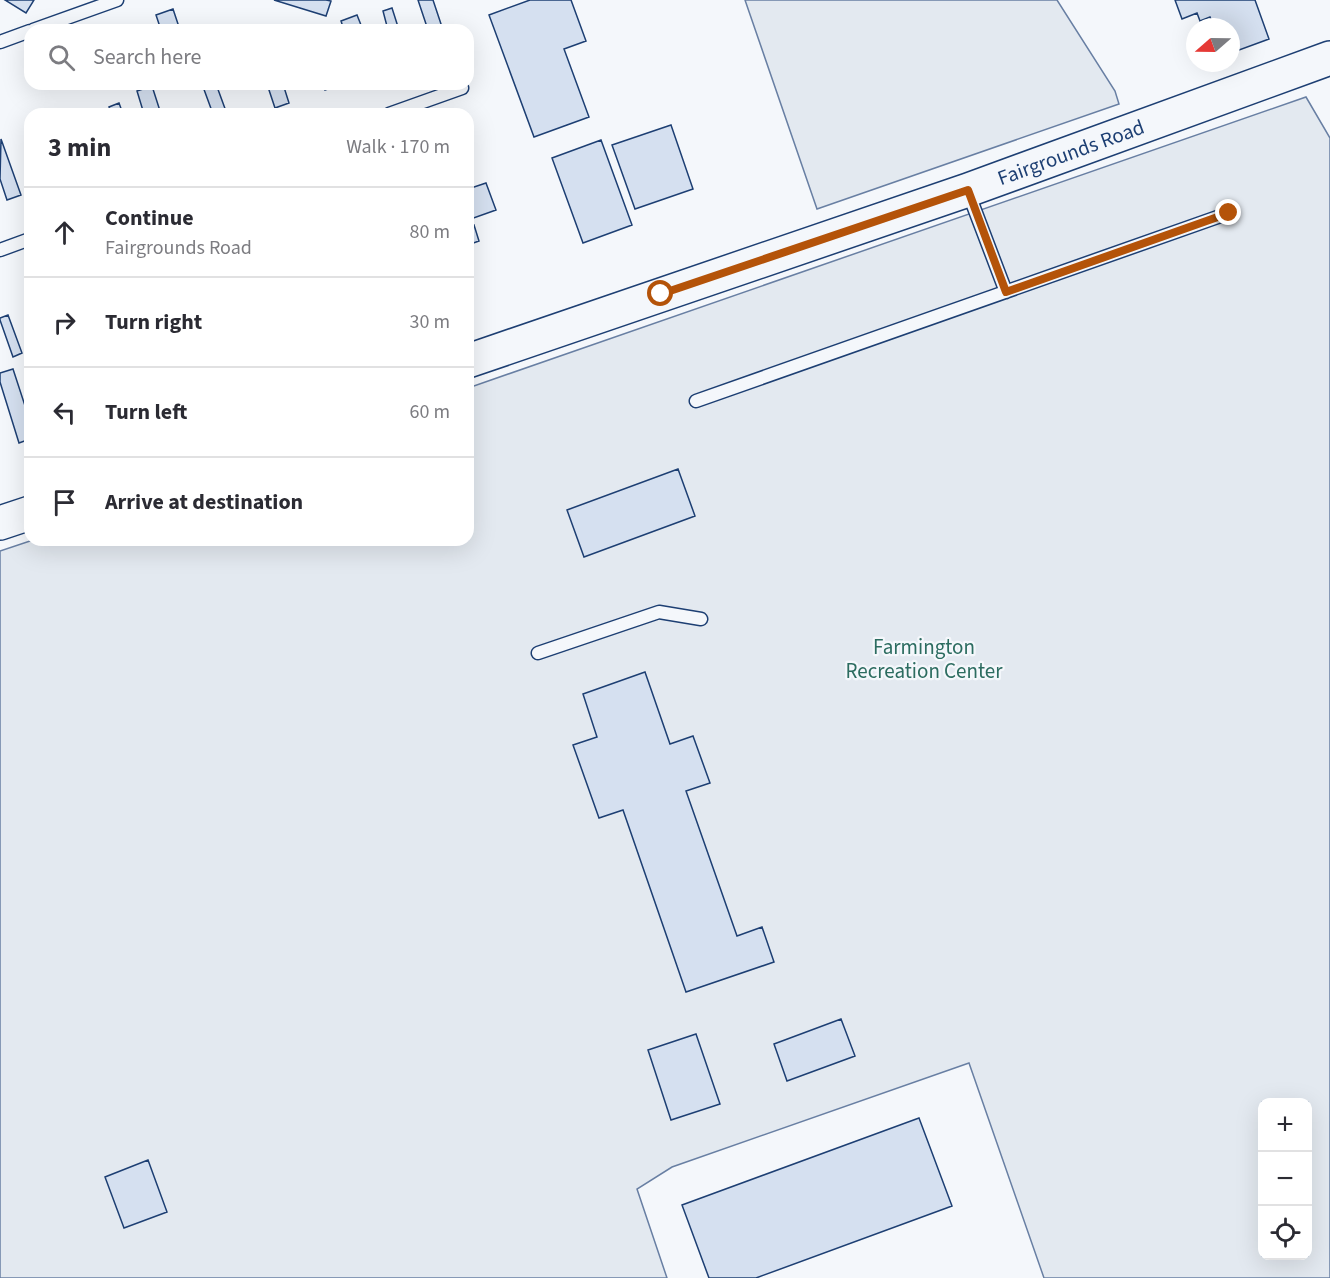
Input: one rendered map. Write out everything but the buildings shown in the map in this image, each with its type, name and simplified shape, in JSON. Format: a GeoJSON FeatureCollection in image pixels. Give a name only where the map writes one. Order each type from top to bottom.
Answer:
{"type":"FeatureCollection","features":[{"type":"Feature","properties":{"kind":"street","name":"Fairgrounds Road"},"geometry":{"type":"LineString","coordinates":[[474,359],[968,190],[1330,58]]}},
{"type":"Feature","properties":{"kind":"street"},"geometry":{"type":"LineString","coordinates":[[0,523],[24,515]]}},
{"type":"Feature","properties":{"kind":"lane"},"geometry":{"type":"LineString","coordinates":[[51,24],[117,0]]}},
{"type":"Feature","properties":{"kind":"lane"},"geometry":{"type":"LineString","coordinates":[[0,42],[24,34]]}},
{"type":"Feature","properties":{"kind":"lane"},"geometry":{"type":"LineString","coordinates":[[406,108],[456,90]]}},
{"type":"Feature","properties":{"kind":"lane"},"geometry":{"type":"LineString","coordinates":[[968,190],[1006,292]]}},
{"type":"Feature","properties":{"kind":"lane"},"geometry":{"type":"LineString","coordinates":[[696,401],[1229,213]]}},
{"type":"Feature","properties":{"kind":"lane"},"geometry":{"type":"LineString","coordinates":[[0,250],[24,241]]}},
{"type":"Feature","properties":{"kind":"lane"},"geometry":{"type":"LineString","coordinates":[[538,653],[659,612],[701,619]]}},
{"type":"Feature","properties":{"kind":"green space"},"geometry":{"type":"Polygon","coordinates":[[[745,0],[1057,0],[1115,91],[1119,104],[817,209],[745,0]]]}},
{"type":"Feature","properties":{"kind":"green space","name":"Farmington Recreation Center"},"geometry":{"type":"Polygon","coordinates":[[[1306,97],[1330,138],[1330,1278],[1044,1278],[969,1063],[672,1167],[637,1189],[667,1278],[0,1278],[0,551],[24,543],[24,546],[474,546],[474,386],[1306,97]]]}},
{"type":"Feature","properties":{"kind":"route"},"geometry":{"type":"LineString","coordinates":[[661,294],[968,190],[1006,292],[1229,213]]}}]}
